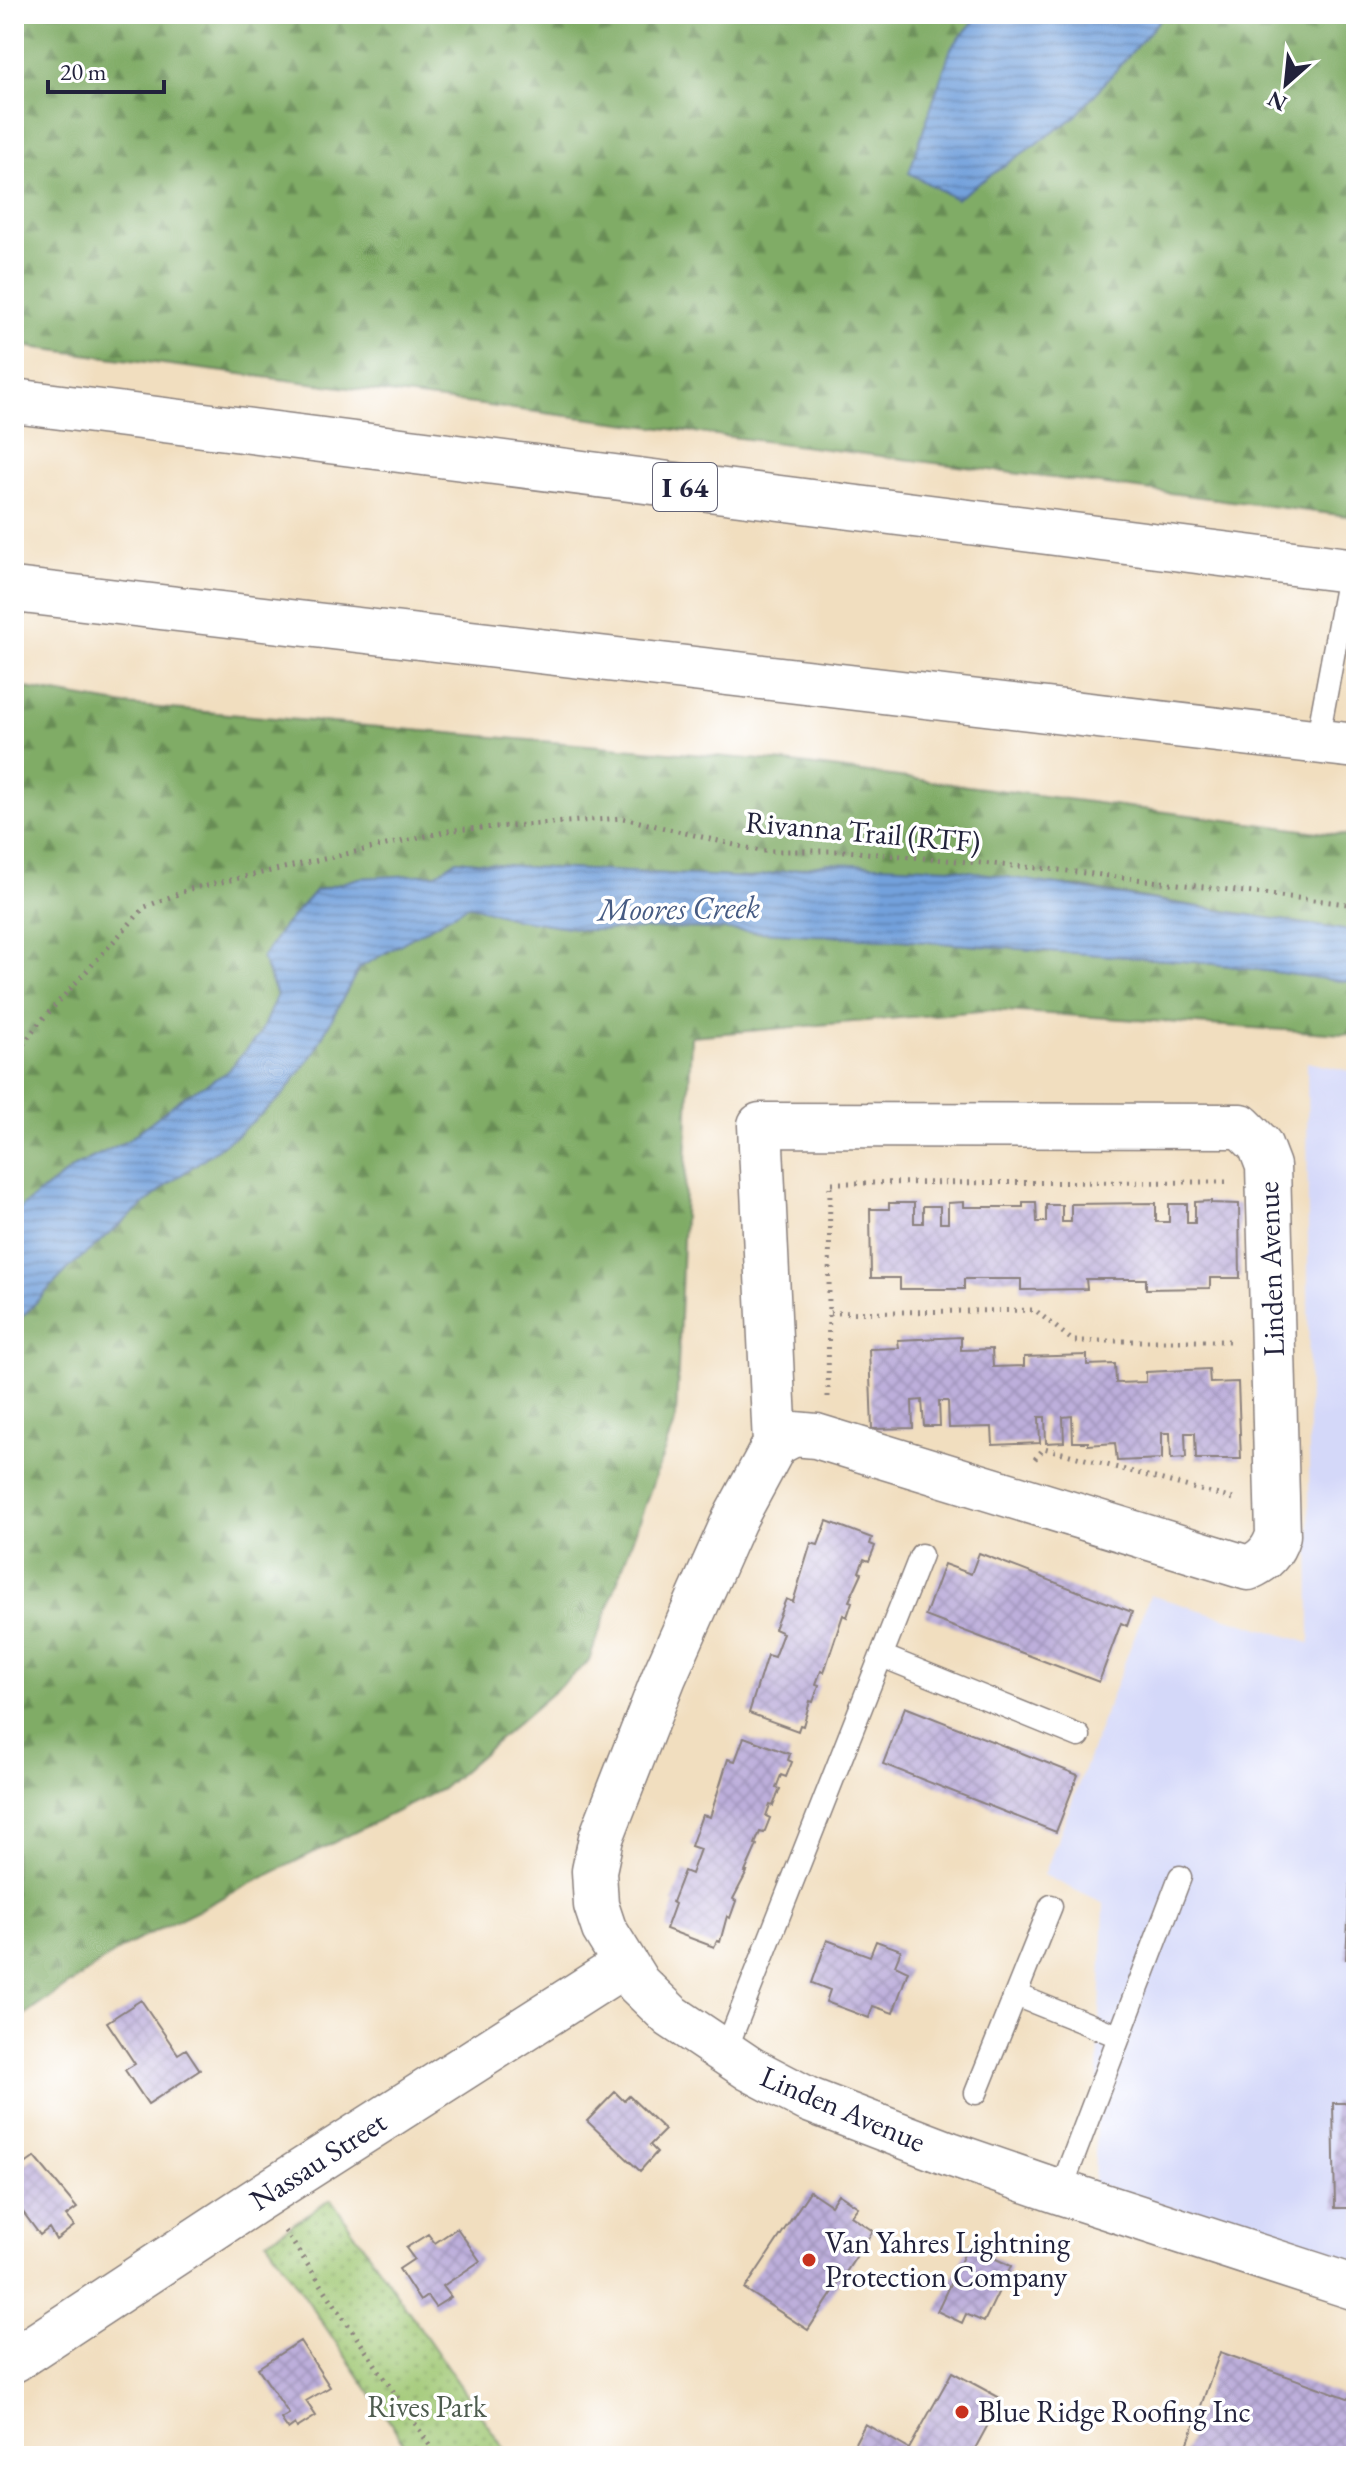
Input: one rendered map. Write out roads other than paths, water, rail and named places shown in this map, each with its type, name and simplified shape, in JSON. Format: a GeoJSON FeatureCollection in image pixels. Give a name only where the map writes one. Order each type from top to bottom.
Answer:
{"type":"FeatureCollection","features":[{"type":"Feature","properties":{"kind":"main road","name":"I 64"},"geometry":{"type":"LineString","coordinates":[[14,401],[1352,570]]}},
{"type":"Feature","properties":{"kind":"main road"},"geometry":{"type":"LineString","coordinates":[[14,590],[1337,744]]}},
{"type":"Feature","properties":{"kind":"main road","name":"Linden Avenue"},"geometry":{"type":"LineString","coordinates":[[775,1444],[794,1434],[816,1436],[1248,1568],[1262,1562],[1275,1546],[1278,1535],[1268,1166],[1260,1145],[1241,1126],[760,1125],[775,1444],[734,1520],[664,1677],[601,1838],[594,1871],[596,1905],[604,1929],[624,1965],[638,1984],[671,2016],[725,2052],[809,2100],[1060,2192],[1356,2288]]}},
{"type":"Feature","properties":{"kind":"main road","name":"Nassau Street"},"geometry":{"type":"LineString","coordinates":[[14,2360],[624,1965]]}},
{"type":"Feature","properties":{"kind":"lane"},"geometry":{"type":"LineString","coordinates":[[1337,744],[1352,570]]}},
{"type":"Feature","properties":{"kind":"lane"},"geometry":{"type":"LineString","coordinates":[[725,2052],[921,1555]]}},
{"type":"Feature","properties":{"kind":"lane"},"geometry":{"type":"LineString","coordinates":[[882,1656],[1079,1736]]}},
{"type":"Feature","properties":{"kind":"lane"},"geometry":{"type":"LineString","coordinates":[[1060,2192],[1180,1877]]}},
{"type":"Feature","properties":{"kind":"lane"},"geometry":{"type":"LineString","coordinates":[[976,2093],[1051,1906]]}},
{"type":"Feature","properties":{"kind":"lane"},"geometry":{"type":"LineString","coordinates":[[1016,1995],[1118,2036]]}},
{"type":"Feature","properties":{"kind":"water"},"geometry":{"type":"Polygon","coordinates":[[[980,14],[1165,14],[1075,117],[956,199],[909,173],[951,48],[980,14]]]}},
{"type":"Feature","properties":{"kind":"water","name":"Moores Creek"},"geometry":{"type":"Polygon","coordinates":[[[457,860],[526,867],[750,878],[828,863],[950,868],[1356,932],[1356,983],[1207,963],[901,940],[694,928],[588,930],[516,919],[469,905],[359,968],[313,1054],[282,1096],[238,1134],[167,1185],[70,1267],[14,1325],[14,1215],[76,1166],[127,1141],[183,1097],[226,1073],[260,1034],[277,995],[262,958],[282,928],[315,891],[359,878],[436,874],[457,860]]]}},
{"type":"Feature","properties":{"kind":"place","name":"Van Yahres Lightning Protection Company"},"geometry":{"type":"Point","coordinates":[809,2260]}},
{"type":"Feature","properties":{"kind":"place","name":"Blue Ridge Roofing Inc"},"geometry":{"type":"Point","coordinates":[962,2412]}},
{"type":"Feature","properties":{"kind":"park label","name":"Rives Park"},"geometry":{"type":"Point","coordinates":[427,2407]}}]}
